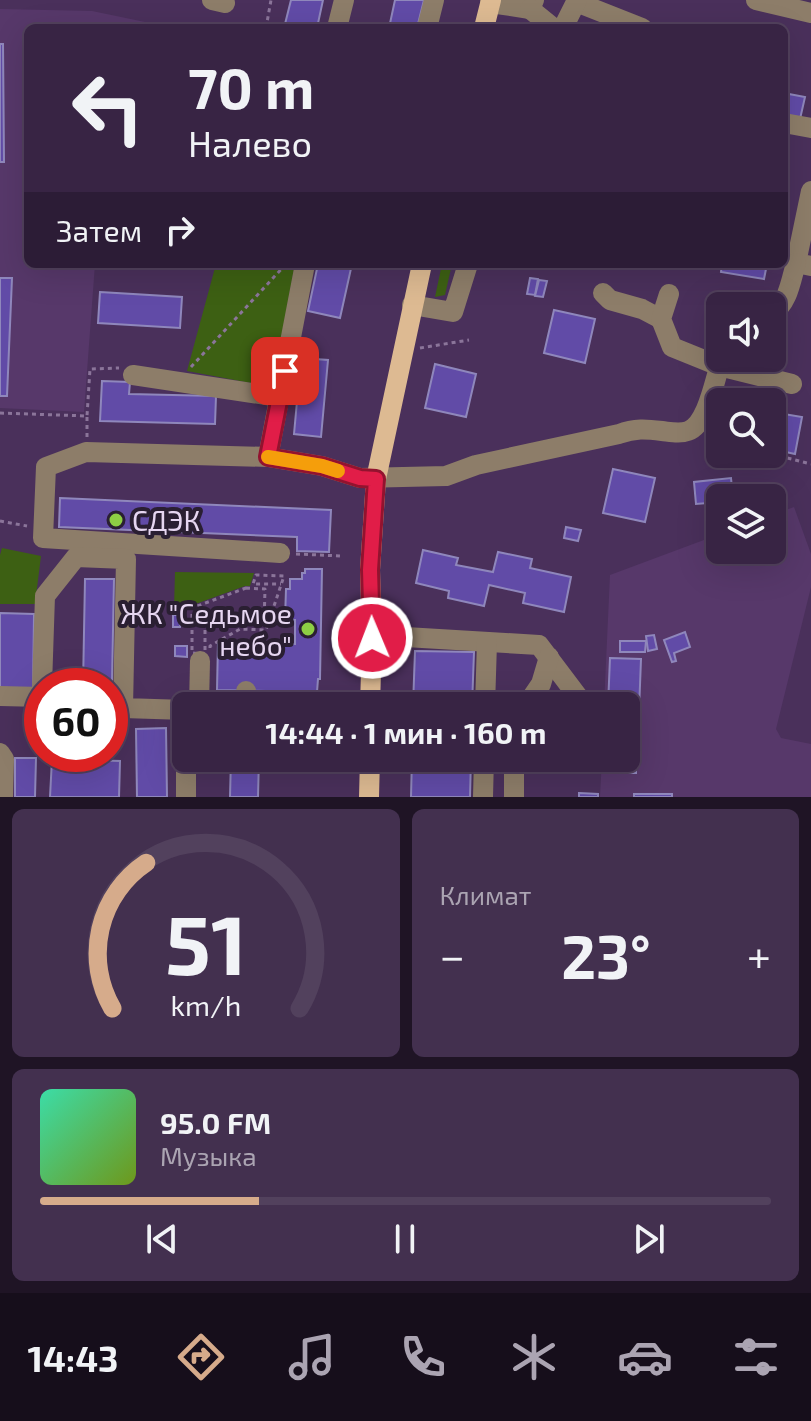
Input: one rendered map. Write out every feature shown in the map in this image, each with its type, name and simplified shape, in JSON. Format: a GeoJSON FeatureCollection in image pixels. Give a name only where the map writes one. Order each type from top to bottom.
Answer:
{"type":"FeatureCollection","features":[{"type":"Feature","properties":{"kind":"main road"},"geometry":{"type":"LineString","coordinates":[[485,24],[490,2]]}},
{"type":"Feature","properties":{"kind":"main road"},"geometry":{"type":"LineString","coordinates":[[370,692],[370,570],[376,479],[421,268]]}},
{"type":"Feature","properties":{"kind":"main road"},"geometry":{"type":"LineString","coordinates":[[369,797],[370,772]]}},
{"type":"Feature","properties":{"kind":"lane"},"geometry":{"type":"LineString","coordinates":[[338,24],[344,0]]}},
{"type":"Feature","properties":{"kind":"lane"},"geometry":{"type":"LineString","coordinates":[[428,24],[434,0]]}},
{"type":"Feature","properties":{"kind":"lane"},"geometry":{"type":"LineString","coordinates":[[756,0],[811,13]]}},
{"type":"Feature","properties":{"kind":"lane"},"geometry":{"type":"LineString","coordinates":[[559,24],[576,1],[632,24]]}},
{"type":"Feature","properties":{"kind":"lane"},"geometry":{"type":"LineString","coordinates":[[490,2],[532,4],[554,24]]}},
{"type":"Feature","properties":{"kind":"lane"},"geometry":{"type":"LineString","coordinates":[[788,124],[811,128]]}},
{"type":"Feature","properties":{"kind":"lane"},"geometry":{"type":"LineString","coordinates":[[786,299],[804,265],[811,191]]}},
{"type":"Feature","properties":{"kind":"lane"},"geometry":{"type":"LineString","coordinates":[[268,457],[304,268]]}},
{"type":"Feature","properties":{"kind":"lane"},"geometry":{"type":"LineString","coordinates":[[412,305],[453,312],[467,268]]}},
{"type":"Feature","properties":{"kind":"lane"},"geometry":{"type":"LineString","coordinates":[[603,293],[610,300],[642,309],[661,319]]}},
{"type":"Feature","properties":{"kind":"lane"},"geometry":{"type":"LineString","coordinates":[[669,294],[661,319],[672,347],[706,357]]}},
{"type":"Feature","properties":{"kind":"lane"},"geometry":{"type":"LineString","coordinates":[[280,553],[43,538],[46,467],[86,452],[268,457],[322,466],[360,478],[446,476],[476,465],[619,434],[634,428],[676,433],[688,431],[697,426],[704,415],[718,372]]}},
{"type":"Feature","properties":{"kind":"lane"},"geometry":{"type":"LineString","coordinates":[[753,372],[792,384]]}},
{"type":"Feature","properties":{"kind":"lane"},"geometry":{"type":"LineString","coordinates":[[133,375],[279,397]]}},
{"type":"Feature","properties":{"kind":"lane"},"geometry":{"type":"LineString","coordinates":[[43,668],[45,596],[76,557],[126,559],[124,668]]}},
{"type":"Feature","properties":{"kind":"lane"},"geometry":{"type":"LineString","coordinates":[[372,638],[389,636],[539,645],[575,692]]}},
{"type":"Feature","properties":{"kind":"lane"},"geometry":{"type":"LineString","coordinates":[[485,692],[487,642]]}},
{"type":"Feature","properties":{"kind":"lane"},"geometry":{"type":"LineString","coordinates":[[201,692],[205,653]]}},
{"type":"Feature","properties":{"kind":"lane"},"geometry":{"type":"LineString","coordinates":[[536,692],[549,657]]}},
{"type":"Feature","properties":{"kind":"lane"},"geometry":{"type":"LineString","coordinates":[[0,696],[24,697]]}},
{"type":"Feature","properties":{"kind":"lane"},"geometry":{"type":"LineString","coordinates":[[128,708],[172,710]]}},
{"type":"Feature","properties":{"kind":"lane"},"geometry":{"type":"LineString","coordinates":[[0,753],[4,759],[3,797]]}},
{"type":"Feature","properties":{"kind":"lane"},"geometry":{"type":"LineString","coordinates":[[186,772],[186,797]]}},
{"type":"Feature","properties":{"kind":"lane"},"geometry":{"type":"LineString","coordinates":[[483,797],[484,772]]}},
{"type":"Feature","properties":{"kind":"lane"},"geometry":{"type":"LineString","coordinates":[[514,772],[514,797]]}},
{"type":"Feature","properties":{"kind":"path"},"geometry":{"type":"LineString","coordinates":[[267,24],[271,0]]}},
{"type":"Feature","properties":{"kind":"path"},"geometry":{"type":"LineString","coordinates":[[177,382],[282,268]]}},
{"type":"Feature","properties":{"kind":"path"},"geometry":{"type":"LineString","coordinates":[[420,348],[469,340]]}},
{"type":"Feature","properties":{"kind":"path"},"geometry":{"type":"LineString","coordinates":[[0,413],[87,416],[90,369],[134,368],[133,375]]}},
{"type":"Feature","properties":{"kind":"path"},"geometry":{"type":"LineString","coordinates":[[786,458],[811,464]]}},
{"type":"Feature","properties":{"kind":"path"},"geometry":{"type":"LineString","coordinates":[[0,521],[10,523]]}},
{"type":"Feature","properties":{"kind":"path"},"geometry":{"type":"LineString","coordinates":[[280,553],[342,556]]}},
{"type":"Feature","properties":{"kind":"path"},"geometry":{"type":"LineString","coordinates":[[205,653],[240,629],[266,630],[284,576],[256,575],[253,584],[281,584]]}},
{"type":"Feature","properties":{"kind":"path"},"geometry":{"type":"LineString","coordinates":[[246,588],[265,589],[264,624],[205,623],[205,654],[192,653],[192,608],[246,588]]}},
{"type":"Feature","properties":{"kind":"shaded area"},"geometry":{"type":"Polygon","coordinates":[[[0,9],[92,11],[155,24],[24,24],[24,268],[95,268],[84,412],[0,408],[0,9]]]}},
{"type":"Feature","properties":{"kind":"shaded area"},"geometry":{"type":"Polygon","coordinates":[[[794,507],[811,554],[811,587],[776,729],[781,738],[811,744],[811,797],[600,797],[601,772],[640,772],[640,692],[605,692],[610,575],[706,539],[706,564],[786,564],[786,510],[794,507]]]}},
{"type":"Feature","properties":{"kind":"green space"},"geometry":{"type":"Polygon","coordinates":[[[215,268],[294,268],[272,387],[187,371],[215,268]]]}},
{"type":"Feature","properties":{"kind":"green space"},"geometry":{"type":"Polygon","coordinates":[[[441,268],[451,268],[445,295],[435,297],[441,268]]]}},
{"type":"Feature","properties":{"kind":"green space"},"geometry":{"type":"Polygon","coordinates":[[[2,548],[41,556],[35,604],[0,604],[2,548]]]}},
{"type":"Feature","properties":{"kind":"green space"},"geometry":{"type":"Polygon","coordinates":[[[175,572],[254,573],[250,586],[190,606],[189,602],[174,608],[175,572]]]}},
{"type":"Feature","properties":{"kind":"building"},"geometry":{"type":"Polygon","coordinates":[[[291,0],[323,0],[318,24],[285,24],[291,0]]]}},
{"type":"Feature","properties":{"kind":"building"},"geometry":{"type":"Polygon","coordinates":[[[395,0],[424,0],[418,24],[390,24],[395,0]]]}},
{"type":"Feature","properties":{"kind":"building"},"geometry":{"type":"Polygon","coordinates":[[[0,44],[3,44],[4,162],[0,162],[0,44]]]}},
{"type":"Feature","properties":{"kind":"building"},"geometry":{"type":"Polygon","coordinates":[[[789,94],[805,97],[800,119],[788,117],[789,94]]]}},
{"type":"Feature","properties":{"kind":"building"},"geometry":{"type":"Polygon","coordinates":[[[317,268],[351,268],[340,318],[308,311],[317,268]]]}},
{"type":"Feature","properties":{"kind":"building"},"geometry":{"type":"Polygon","coordinates":[[[722,268],[766,268],[764,279],[721,272],[722,268]]]}},
{"type":"Feature","properties":{"kind":"building"},"geometry":{"type":"Polygon","coordinates":[[[0,278],[12,278],[7,396],[0,396],[0,278]]]}},
{"type":"Feature","properties":{"kind":"building"},"geometry":{"type":"Polygon","coordinates":[[[530,278],[538,279],[535,295],[527,294],[530,278]]]}},
{"type":"Feature","properties":{"kind":"building"},"geometry":{"type":"Polygon","coordinates":[[[539,280],[547,281],[543,297],[535,296],[539,280]]]}},
{"type":"Feature","properties":{"kind":"building"},"geometry":{"type":"Polygon","coordinates":[[[100,292],[182,297],[180,328],[98,323],[100,292]]]}},
{"type":"Feature","properties":{"kind":"building"},"geometry":{"type":"Polygon","coordinates":[[[554,310],[595,319],[585,363],[544,353],[554,310]]]}},
{"type":"Feature","properties":{"kind":"building"},"geometry":{"type":"Polygon","coordinates":[[[301,358],[328,360],[321,437],[294,434],[301,358]]]}},
{"type":"Feature","properties":{"kind":"building"},"geometry":{"type":"Polygon","coordinates":[[[435,364],[476,374],[466,417],[425,408],[435,364]]]}},
{"type":"Feature","properties":{"kind":"building"},"geometry":{"type":"Polygon","coordinates":[[[102,381],[130,382],[129,394],[216,396],[215,424],[100,421],[102,381]]]}},
{"type":"Feature","properties":{"kind":"building"},"geometry":{"type":"Polygon","coordinates":[[[786,414],[802,417],[795,454],[786,452],[786,414]]]}},
{"type":"Feature","properties":{"kind":"building"},"geometry":{"type":"Polygon","coordinates":[[[613,469],[655,478],[645,522],[603,513],[613,469]]]}},
{"type":"Feature","properties":{"kind":"building"},"geometry":{"type":"Polygon","coordinates":[[[731,478],[732,484],[706,484],[706,503],[696,504],[694,482],[731,478]]]}},
{"type":"Feature","properties":{"kind":"building"},"geometry":{"type":"Polygon","coordinates":[[[60,498],[331,510],[329,552],[297,551],[297,537],[59,527],[60,498]]]}},
{"type":"Feature","properties":{"kind":"building"},"geometry":{"type":"Polygon","coordinates":[[[566,527],[581,530],[578,541],[564,538],[566,527]]]}},
{"type":"Feature","properties":{"kind":"building"},"geometry":{"type":"Polygon","coordinates":[[[423,550],[458,558],[456,565],[493,572],[498,552],[532,559],[530,568],[571,577],[564,612],[523,603],[525,593],[489,585],[484,606],[448,598],[449,591],[416,583],[423,550]]]}},
{"type":"Feature","properties":{"kind":"building","name":"ЖК \"Седьмое небо\""},"geometry":{"type":"Polygon","coordinates":[[[305,569],[322,569],[320,679],[317,692],[217,690],[218,642],[295,644],[295,620],[285,620],[286,589],[290,589],[290,579],[302,579],[302,573],[305,569]]]}},
{"type":"Feature","properties":{"kind":"building"},"geometry":{"type":"Polygon","coordinates":[[[85,579],[114,579],[112,668],[83,668],[85,579]]]}},
{"type":"Feature","properties":{"kind":"building"},"geometry":{"type":"Polygon","coordinates":[[[0,613],[34,614],[33,668],[24,668],[24,690],[0,690],[0,613]]]}},
{"type":"Feature","properties":{"kind":"building"},"geometry":{"type":"Polygon","coordinates":[[[173,615],[181,615],[180,627],[173,627],[173,615]]]}},
{"type":"Feature","properties":{"kind":"building"},"geometry":{"type":"Polygon","coordinates":[[[685,632],[690,647],[674,653],[676,661],[672,662],[664,640],[685,632]]]}},
{"type":"Feature","properties":{"kind":"building"},"geometry":{"type":"Polygon","coordinates":[[[654,635],[657,649],[648,651],[646,636],[654,635]]]}},
{"type":"Feature","properties":{"kind":"building"},"geometry":{"type":"Polygon","coordinates":[[[620,641],[646,641],[645,652],[620,652],[620,641]]]}},
{"type":"Feature","properties":{"kind":"building"},"geometry":{"type":"Polygon","coordinates":[[[175,646],[187,646],[187,657],[175,656],[175,646]]]}},
{"type":"Feature","properties":{"kind":"building"},"geometry":{"type":"Polygon","coordinates":[[[415,651],[474,652],[473,692],[414,692],[415,651]]]}},
{"type":"Feature","properties":{"kind":"building"},"geometry":{"type":"Polygon","coordinates":[[[610,658],[641,659],[640,692],[609,692],[610,658]]]}},
{"type":"Feature","properties":{"kind":"building"},"geometry":{"type":"Polygon","coordinates":[[[166,728],[167,797],[137,797],[136,729],[166,728]]]}},
{"type":"Feature","properties":{"kind":"building"},"geometry":{"type":"Polygon","coordinates":[[[15,758],[24,758],[24,772],[36,772],[35,797],[15,797],[15,758]]]}},
{"type":"Feature","properties":{"kind":"building"},"geometry":{"type":"Polygon","coordinates":[[[51,772],[120,772],[119,797],[50,797],[51,772]]]}},
{"type":"Feature","properties":{"kind":"building"},"geometry":{"type":"Polygon","coordinates":[[[231,772],[259,772],[258,797],[230,797],[231,772]]]}},
{"type":"Feature","properties":{"kind":"building"},"geometry":{"type":"Polygon","coordinates":[[[412,772],[471,772],[470,797],[411,797],[412,772]]]}},
{"type":"Feature","properties":{"kind":"building"},"geometry":{"type":"Polygon","coordinates":[[[579,793],[598,794],[598,797],[579,797],[579,793]]]}},
{"type":"Feature","properties":{"kind":"building"},"geometry":{"type":"Polygon","coordinates":[[[634,794],[672,794],[672,797],[634,797],[634,794]]]}},
{"type":"Feature","properties":{"kind":"slow traffic"},"geometry":{"type":"LineString","coordinates":[[268,457],[338,471]]}},
{"type":"Feature","properties":{"kind":"place","name":"СДЭК"},"geometry":{"type":"Point","coordinates":[116,520]}},
{"type":"Feature","properties":{"kind":"place","name":"ЖК \"Седьмое небо\""},"geometry":{"type":"Point","coordinates":[308,629]}},
{"type":"Feature","properties":{"kind":"route"},"geometry":{"type":"LineString","coordinates":[[285,371],[268,457],[376,479],[370,570],[372,638]]}}]}
